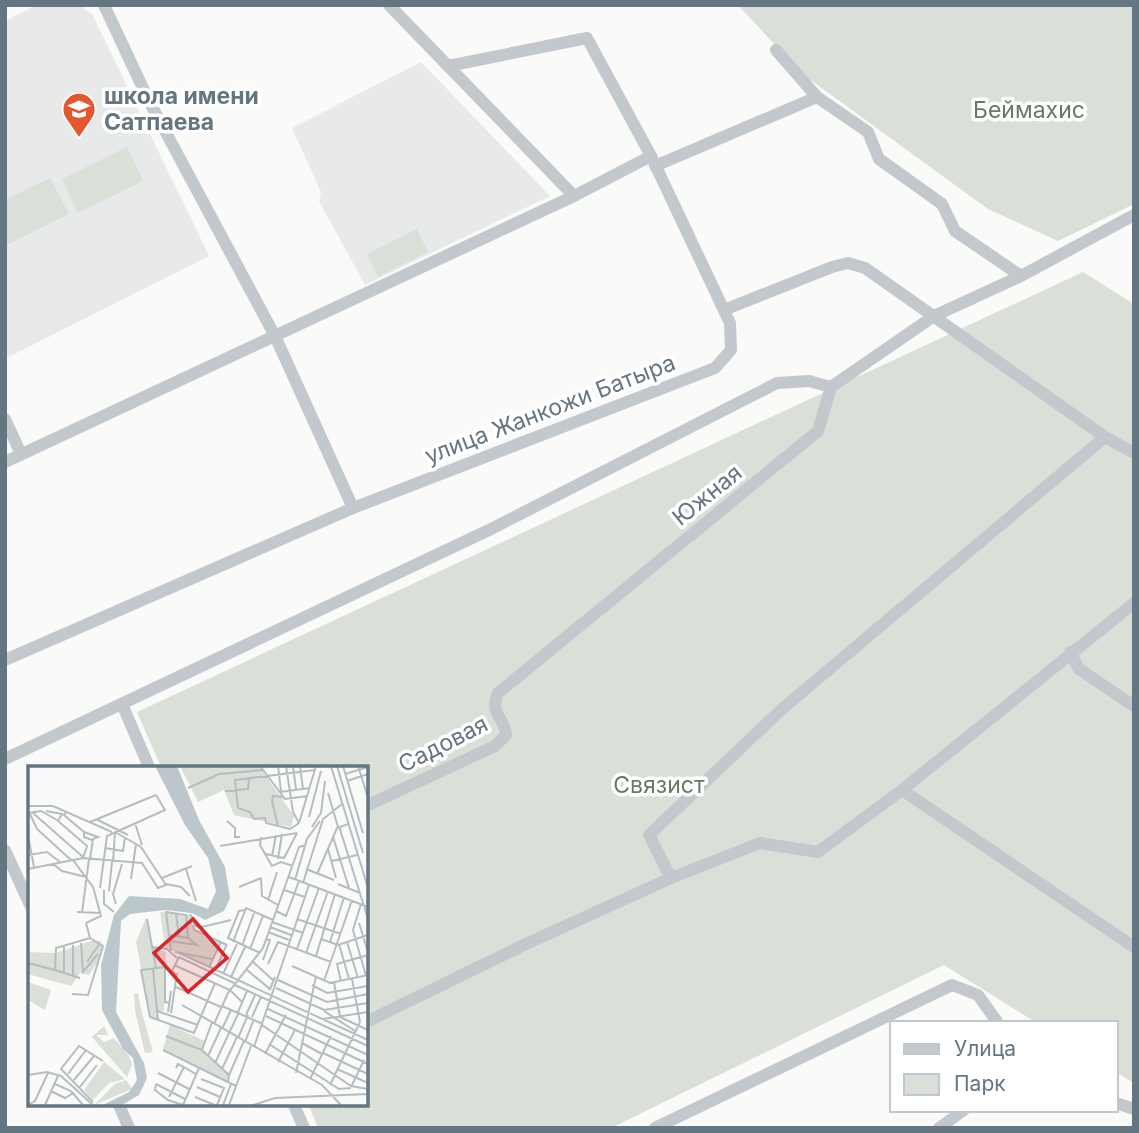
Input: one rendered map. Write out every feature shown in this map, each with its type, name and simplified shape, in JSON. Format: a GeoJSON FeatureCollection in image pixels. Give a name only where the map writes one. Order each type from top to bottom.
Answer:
{"type":"FeatureCollection","features":[{"type":"Feature","properties":{"kind":"street"},"geometry":{"type":"LineString","coordinates":[[104,5],[149,101],[275,336],[353,508]]}},
{"type":"Feature","properties":{"kind":"street"},"geometry":{"type":"LineString","coordinates":[[389,5],[574,196]]}},
{"type":"Feature","properties":{"kind":"street"},"geometry":{"type":"LineString","coordinates":[[448,66],[586,38],[653,161],[727,316],[832,267],[848,264],[865,268],[1105,437],[1134,453]]}},
{"type":"Feature","properties":{"kind":"street"},"geometry":{"type":"LineString","coordinates":[[776,50],[817,97],[868,132],[879,159],[942,204],[955,231],[1021,276]]}},
{"type":"Feature","properties":{"kind":"street"},"geometry":{"type":"LineString","coordinates":[[5,462],[574,196],[653,161],[817,97]]}},
{"type":"Feature","properties":{"kind":"street"},"geometry":{"type":"LineString","coordinates":[[5,759],[489,530],[777,383],[809,381],[831,387],[934,316],[1021,276],[1134,215]]}},
{"type":"Feature","properties":{"kind":"street","name":"улица Жанкожи Батыра"},"geometry":{"type":"LineString","coordinates":[[5,660],[353,508],[715,368],[731,350],[727,316]]}},
{"type":"Feature","properties":{"kind":"street","name":"Южная"},"geometry":{"type":"LineString","coordinates":[[494,702],[498,693],[818,431],[831,387]]}},
{"type":"Feature","properties":{"kind":"street"},"geometry":{"type":"LineString","coordinates":[[5,419],[21,454]]}},
{"type":"Feature","properties":{"kind":"street"},"geometry":{"type":"LineString","coordinates":[[671,878],[649,835],[782,709],[1105,437]]}},
{"type":"Feature","properties":{"kind":"street"},"geometry":{"type":"LineString","coordinates":[[368,1021],[528,943],[671,878],[761,844],[818,852],[902,790],[1134,603]]}},
{"type":"Feature","properties":{"kind":"street"},"geometry":{"type":"LineString","coordinates":[[1070,652],[1079,669],[1134,706]]}},
{"type":"Feature","properties":{"kind":"street","name":"Садовая"},"geometry":{"type":"LineString","coordinates":[[368,805],[495,746],[506,735],[505,725],[495,711],[494,702]]}},
{"type":"Feature","properties":{"kind":"street"},"geometry":{"type":"LineString","coordinates":[[122,704],[149,766]]}},
{"type":"Feature","properties":{"kind":"street"},"geometry":{"type":"LineString","coordinates":[[902,790],[1134,947]]}},
{"type":"Feature","properties":{"kind":"street"},"geometry":{"type":"LineString","coordinates":[[5,850],[28,901]]}},
{"type":"Feature","properties":{"kind":"street"},"geometry":{"type":"LineString","coordinates":[[655,1128],[952,985],[978,995],[997,1021]]}},
{"type":"Feature","properties":{"kind":"street"},"geometry":{"type":"LineString","coordinates":[[119,1105],[129,1128]]}},
{"type":"Feature","properties":{"kind":"street"},"geometry":{"type":"LineString","coordinates":[[294,1105],[304,1128]]}},
{"type":"Feature","properties":{"kind":"street"},"geometry":{"type":"LineString","coordinates":[[939,1128],[961,1112]]}},
{"type":"Feature","properties":{"kind":"shaded area","name":"школа имени Сатпаева"},"geometry":{"type":"Polygon","coordinates":[[[37,5],[79,5],[92,14],[209,256],[5,359],[5,21],[37,5]]]}},
{"type":"Feature","properties":{"kind":"shaded area"},"geometry":{"type":"Polygon","coordinates":[[[421,62],[550,196],[365,285],[319,201],[321,192],[292,128],[421,62]]]}},
{"type":"Feature","properties":{"kind":"green space","name":"Беймахис"},"geometry":{"type":"Polygon","coordinates":[[[738,5],[1134,5],[1134,204],[1058,241],[988,209],[801,73],[738,5]]]}},
{"type":"Feature","properties":{"kind":"green space"},"geometry":{"type":"Polygon","coordinates":[[[127,147],[143,181],[78,213],[62,179],[127,147]]]}},
{"type":"Feature","properties":{"kind":"green space"},"geometry":{"type":"Polygon","coordinates":[[[50,178],[69,214],[5,246],[5,200],[50,178]]]}},
{"type":"Feature","properties":{"kind":"green space"},"geometry":{"type":"Polygon","coordinates":[[[417,229],[428,252],[378,277],[367,254],[417,229]]]}},
{"type":"Feature","properties":{"kind":"green space","name":"Связист"},"geometry":{"type":"Polygon","coordinates":[[[1083,272],[1134,304],[1134,1083],[1118,1073],[1118,1021],[1034,1021],[944,965],[611,1128],[318,1128],[309,1105],[368,1105],[368,766],[161,766],[137,712],[1083,272]]]}},
{"type":"Feature","properties":{"kind":"place","name":"школа имени Сатпаева"},"geometry":{"type":"Point","coordinates":[79,139]}}]}
